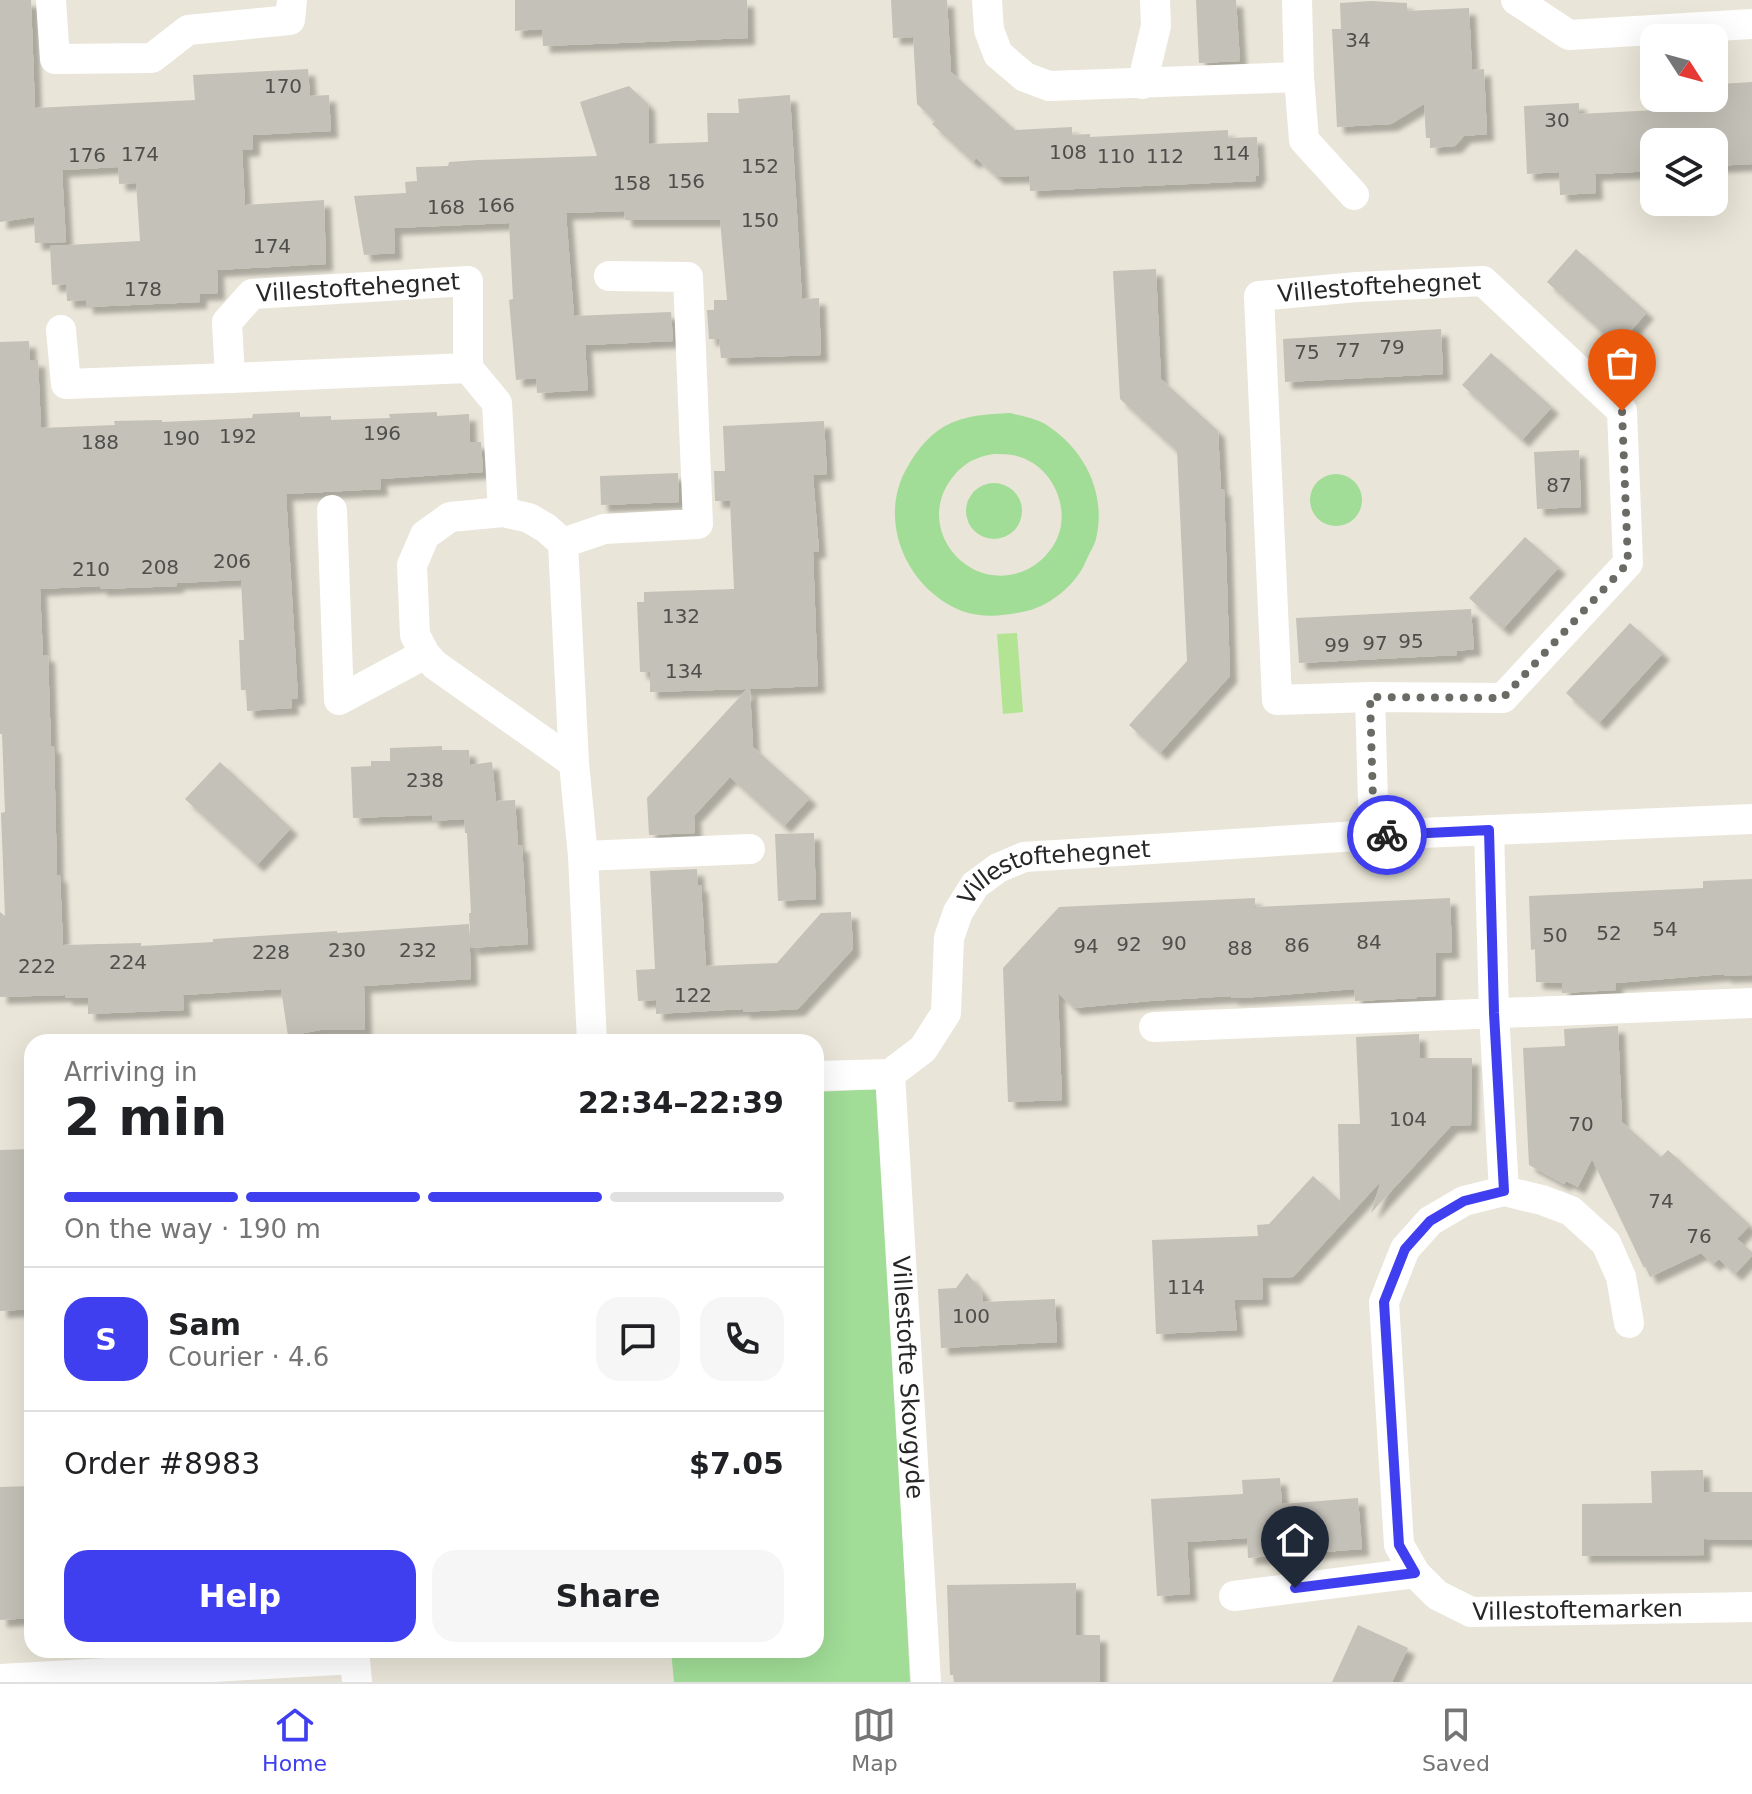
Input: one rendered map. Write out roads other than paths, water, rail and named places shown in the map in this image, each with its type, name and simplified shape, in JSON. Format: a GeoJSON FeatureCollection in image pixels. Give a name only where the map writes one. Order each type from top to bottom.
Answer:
{"type":"FeatureCollection","features":[{"type":"Feature","properties":{"kind":"street"},"geometry":{"type":"LineString","coordinates":[[51,0],[55,59],[152,58],[188,30],[290,20],[292,0]]}},
{"type":"Feature","properties":{"kind":"street"},"geometry":{"type":"LineString","coordinates":[[987,0],[989,30],[998,54],[1025,77],[1049,86],[1299,77]]}},
{"type":"Feature","properties":{"kind":"street"},"geometry":{"type":"LineString","coordinates":[[1142,84],[1156,26],[1155,0]]}},
{"type":"Feature","properties":{"kind":"street"},"geometry":{"type":"LineString","coordinates":[[1297,0],[1304,140],[1354,195]]}},
{"type":"Feature","properties":{"kind":"street"},"geometry":{"type":"LineString","coordinates":[[1516,0],[1569,35],[1752,24]]}},
{"type":"Feature","properties":{"kind":"street"},"geometry":{"type":"LineString","coordinates":[[563,543],[604,529],[698,524],[688,277],[609,276]]}},
{"type":"Feature","properties":{"kind":"street","name":"Villestoftehegnet"},"geometry":{"type":"LineString","coordinates":[[230,378],[227,322],[252,294],[468,281],[468,368]]}},
{"type":"Feature","properties":{"kind":"street","name":"Villestoftehegnet"},"geometry":{"type":"LineString","coordinates":[[1483,281],[1622,411],[1628,563],[1503,698],[1370,697],[1277,700],[1259,296],[1357,287],[1483,281]]}},
{"type":"Feature","properties":{"kind":"street"},"geometry":{"type":"LineString","coordinates":[[61,330],[66,384],[468,368],[497,403],[503,512]]}},
{"type":"Feature","properties":{"kind":"street"},"geometry":{"type":"LineString","coordinates":[[332,510],[339,700],[425,654]]}},
{"type":"Feature","properties":{"kind":"street"},"geometry":{"type":"LineString","coordinates":[[574,763],[435,665],[415,635],[412,565],[425,535],[450,517],[503,512],[529,518],[563,543],[592,1034]]}},
{"type":"Feature","properties":{"kind":"street"},"geometry":{"type":"LineString","coordinates":[[1370,697],[1374,835]]}},
{"type":"Feature","properties":{"kind":"street","name":"Villestoftehegnet"},"geometry":{"type":"LineString","coordinates":[[890,1074],[923,1049],[946,1013],[949,938],[958,912],[975,885],[998,868],[1024,857],[1374,835],[1752,819]]}},
{"type":"Feature","properties":{"kind":"street"},"geometry":{"type":"LineString","coordinates":[[1489,830],[1494,1013],[1504,1191]]}},
{"type":"Feature","properties":{"kind":"street"},"geometry":{"type":"LineString","coordinates":[[583,856],[750,849]]}},
{"type":"Feature","properties":{"kind":"street"},"geometry":{"type":"LineString","coordinates":[[1154,1027],[1752,1003]]}},
{"type":"Feature","properties":{"kind":"street"},"geometry":{"type":"LineString","coordinates":[[824,1076],[890,1074]]}},
{"type":"Feature","properties":{"kind":"street","name":"Villestofte Skovgyde"},"geometry":{"type":"LineString","coordinates":[[890,1074],[926,1682]]}},
{"type":"Feature","properties":{"kind":"street","name":"Villestoftemarken"},"geometry":{"type":"LineString","coordinates":[[1629,1323],[1621,1277],[1606,1243],[1571,1211],[1504,1191],[1464,1201],[1430,1221],[1405,1249],[1384,1302],[1399,1545],[1415,1573],[1437,1595],[1471,1612],[1752,1607]]}},
{"type":"Feature","properties":{"kind":"street"},"geometry":{"type":"LineString","coordinates":[[1234,1596],[1415,1573]]}},
{"type":"Feature","properties":{"kind":"street"},"geometry":{"type":"LineString","coordinates":[[4,1680],[219,1674],[355,1659],[357,1682]]}}]}
